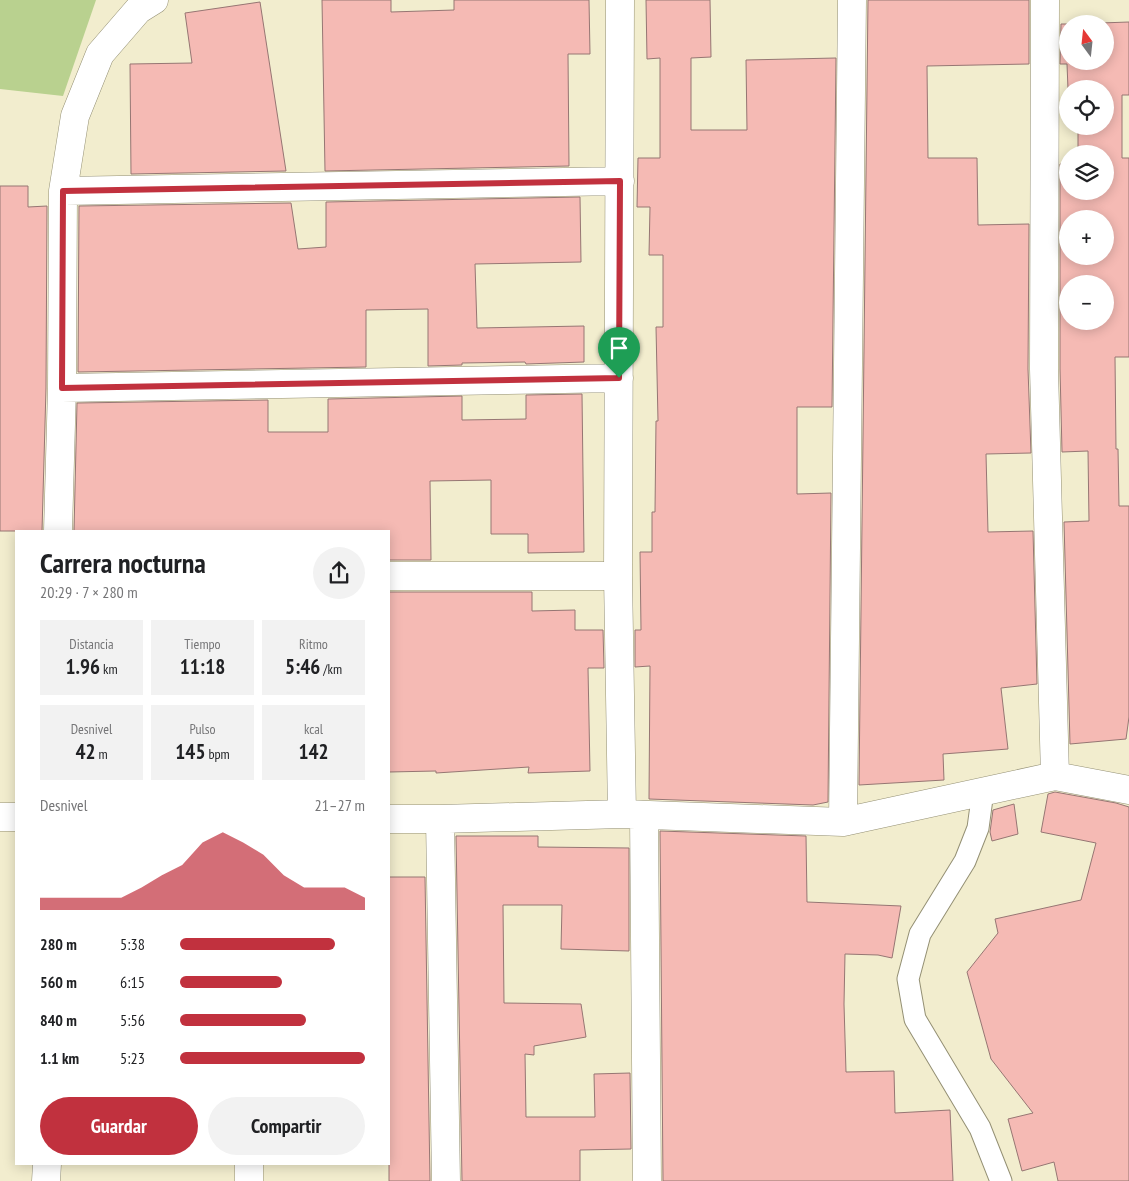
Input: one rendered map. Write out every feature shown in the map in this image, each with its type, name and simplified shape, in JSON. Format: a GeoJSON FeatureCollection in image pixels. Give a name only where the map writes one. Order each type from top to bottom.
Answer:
{"type":"FeatureCollection","features":[{"type":"Feature","properties":{"kind":"street"},"geometry":{"type":"LineString","coordinates":[[58,530],[62,388],[63,191],[75,116],[100,54],[138,10],[154,0]]}},
{"type":"Feature","properties":{"kind":"street"},"geometry":{"type":"LineString","coordinates":[[620,0],[618,576],[633,815],[647,1181]]}},
{"type":"Feature","properties":{"kind":"street"},"geometry":{"type":"LineString","coordinates":[[843,822],[852,0]]}},
{"type":"Feature","properties":{"kind":"street"},"geometry":{"type":"LineString","coordinates":[[1045,0],[1044,369],[1055,776]]}},
{"type":"Feature","properties":{"kind":"street"},"geometry":{"type":"LineString","coordinates":[[63,191],[620,181]]}},
{"type":"Feature","properties":{"kind":"street"},"geometry":{"type":"LineString","coordinates":[[62,388],[619,378]]}},
{"type":"Feature","properties":{"kind":"street"},"geometry":{"type":"LineString","coordinates":[[390,576],[618,576]]}},
{"type":"Feature","properties":{"kind":"street"},"geometry":{"type":"LineString","coordinates":[[390,819],[633,815],[843,822],[1055,776],[1129,790]]}},
{"type":"Feature","properties":{"kind":"street"},"geometry":{"type":"LineString","coordinates":[[0,816],[15,817]]}},
{"type":"Feature","properties":{"kind":"street"},"geometry":{"type":"LineString","coordinates":[[440,819],[446,1181]]}},
{"type":"Feature","properties":{"kind":"street"},"geometry":{"type":"LineString","coordinates":[[46,1165],[46,1181]]}},
{"type":"Feature","properties":{"kind":"street"},"geometry":{"type":"LineString","coordinates":[[249,1165],[249,1181]]}},
{"type":"Feature","properties":{"kind":"lane"},"geometry":{"type":"LineString","coordinates":[[982,791],[978,828],[965,861],[920,934],[908,979],[914,1019],[980,1128],[1001,1181]]}},
{"type":"Feature","properties":{"kind":"green space"},"geometry":{"type":"Polygon","coordinates":[[[0,0],[96,0],[63,96],[0,89],[0,0]]]}},
{"type":"Feature","properties":{"kind":"building"},"geometry":{"type":"Polygon","coordinates":[[[322,0],[391,0],[391,12],[454,10],[454,0],[589,0],[590,54],[568,54],[569,166],[325,171],[322,0]]]}},
{"type":"Feature","properties":{"kind":"building"},"geometry":{"type":"Polygon","coordinates":[[[646,0],[710,0],[711,57],[691,58],[691,130],[747,130],[746,60],[836,58],[832,407],[797,407],[797,494],[831,493],[828,802],[813,805],[649,799],[650,666],[635,667],[635,630],[641,630],[640,552],[652,552],[652,512],[655,512],[656,421],[658,421],[656,327],[663,327],[663,255],[649,255],[650,207],[637,207],[638,158],[660,158],[660,58],[647,59],[646,0]]]}},
{"type":"Feature","properties":{"kind":"building"},"geometry":{"type":"Polygon","coordinates":[[[868,0],[1029,0],[1029,64],[927,66],[928,158],[977,158],[978,225],[1029,224],[1028,369],[1031,453],[986,454],[988,532],[1033,531],[1037,684],[1001,688],[1008,749],[943,754],[944,780],[859,785],[868,0]]]}},
{"type":"Feature","properties":{"kind":"building"},"geometry":{"type":"Polygon","coordinates":[[[260,2],[286,171],[131,174],[130,64],[192,63],[185,13],[260,2]]]}},
{"type":"Feature","properties":{"kind":"building"},"geometry":{"type":"Polygon","coordinates":[[[1129,22],[1129,95],[1122,95],[1122,158],[1129,158],[1129,357],[1115,357],[1119,506],[1129,506],[1129,717],[1126,739],[1070,744],[1064,522],[1089,521],[1088,451],[1062,452],[1060,330],[1114,330],[1114,275],[1060,275],[1060,265],[1114,265],[1114,210],[1060,210],[1060,200],[1114,200],[1114,145],[1078,145],[1078,135],[1114,135],[1114,80],[1068,80],[1067,70],[1114,70],[1114,23],[1129,22]]]}},
{"type":"Feature","properties":{"kind":"building"},"geometry":{"type":"Polygon","coordinates":[[[0,186],[28,186],[28,207],[47,206],[46,388],[42,530],[0,531],[0,186]]]}},
{"type":"Feature","properties":{"kind":"building"},"geometry":{"type":"Polygon","coordinates":[[[580,197],[581,262],[475,264],[477,328],[584,326],[584,362],[526,364],[525,362],[462,363],[462,365],[428,366],[428,309],[366,310],[366,367],[78,372],[79,206],[291,203],[298,249],[326,247],[326,202],[580,197]]]}},
{"type":"Feature","properties":{"kind":"building"},"geometry":{"type":"Polygon","coordinates":[[[582,394],[584,552],[528,553],[528,534],[491,534],[491,480],[430,481],[431,560],[390,560],[390,530],[74,530],[77,403],[268,400],[268,432],[328,432],[328,399],[462,396],[462,420],[526,419],[526,395],[582,394]]]}},
{"type":"Feature","properties":{"kind":"building"},"geometry":{"type":"Polygon","coordinates":[[[390,592],[532,592],[532,611],[575,610],[575,630],[603,630],[604,668],[588,668],[590,771],[528,773],[529,767],[436,773],[436,771],[390,772],[390,592]]]}},
{"type":"Feature","properties":{"kind":"building"},"geometry":{"type":"Polygon","coordinates":[[[1055,792],[1129,807],[1129,1181],[1058,1181],[1054,1162],[1022,1171],[1008,1119],[1033,1113],[991,1059],[967,972],[998,933],[995,919],[1081,900],[1096,843],[1041,832],[1048,794],[1055,792]]]}},
{"type":"Feature","properties":{"kind":"building"},"geometry":{"type":"Polygon","coordinates":[[[1014,804],[1018,834],[992,841],[990,832],[993,810],[1014,804]]]}},
{"type":"Feature","properties":{"kind":"building"},"geometry":{"type":"Polygon","coordinates":[[[660,831],[806,836],[807,902],[901,906],[892,958],[878,955],[845,954],[846,1072],[894,1071],[895,1113],[950,1110],[953,1181],[663,1181],[660,831]]]}},
{"type":"Feature","properties":{"kind":"building"},"geometry":{"type":"Polygon","coordinates":[[[456,836],[538,836],[538,847],[629,848],[629,951],[561,949],[562,905],[503,905],[504,1003],[581,1004],[586,1037],[534,1046],[534,1055],[525,1054],[526,1117],[595,1117],[594,1074],[630,1073],[631,1149],[580,1150],[580,1181],[462,1181],[456,836]]]}},
{"type":"Feature","properties":{"kind":"building"},"geometry":{"type":"Polygon","coordinates":[[[390,877],[425,877],[430,1181],[389,1181],[390,877]]]}},
{"type":"Feature","properties":{"kind":"route"},"geometry":{"type":"LineString","coordinates":[[620,181],[619,378],[62,388],[63,191],[620,181]]}}]}
